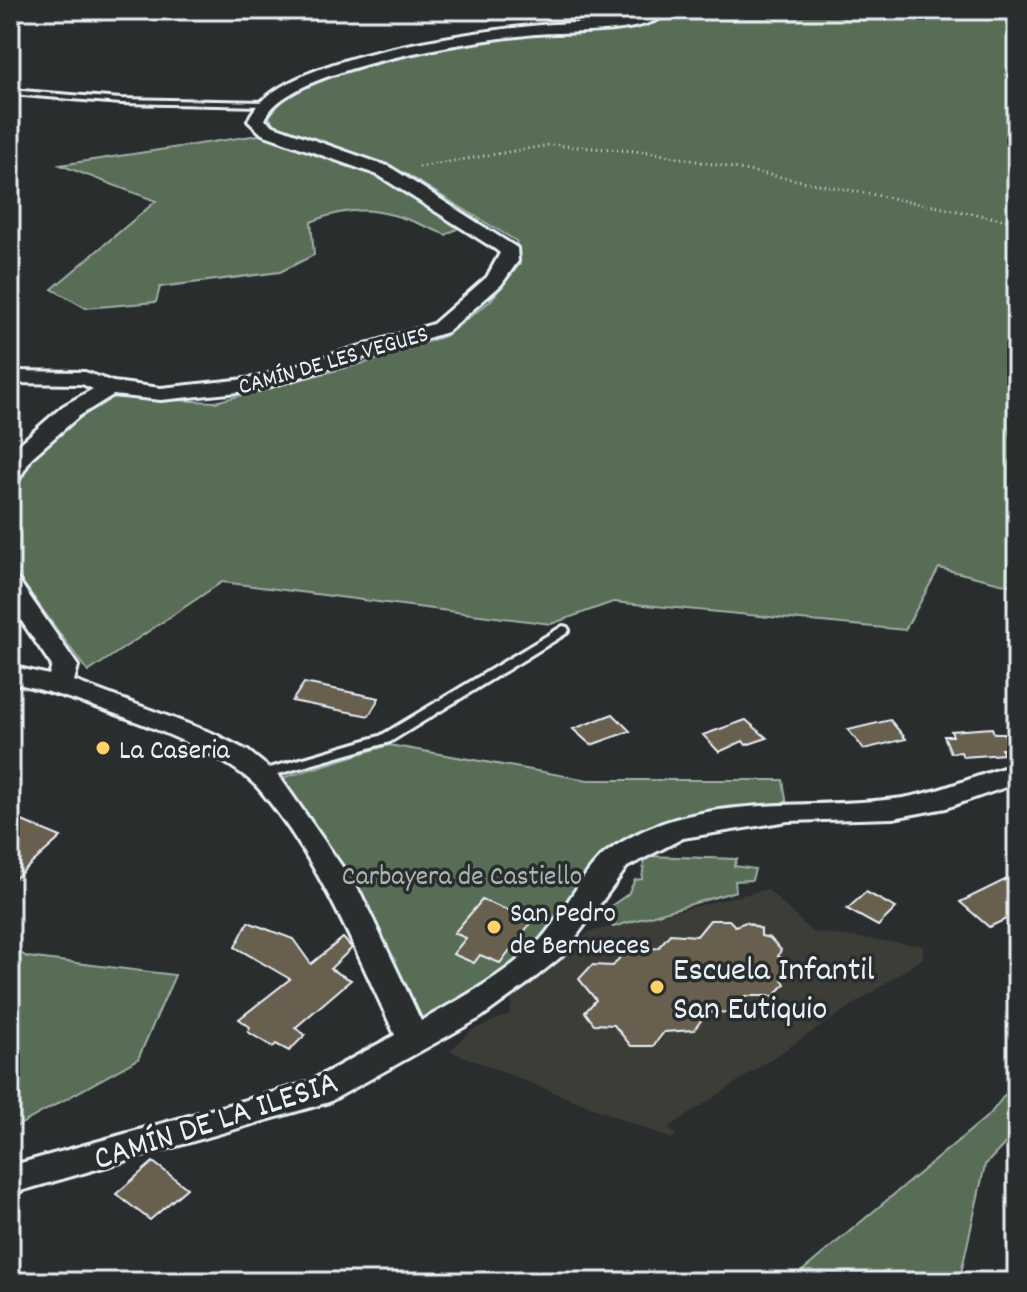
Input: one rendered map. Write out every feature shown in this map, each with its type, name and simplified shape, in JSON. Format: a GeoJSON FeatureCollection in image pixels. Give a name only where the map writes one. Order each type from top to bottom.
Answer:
{"type":"FeatureCollection","features":[{"type":"Feature","properties":{"kind":"street"},"geometry":{"type":"LineString","coordinates":[[264,104],[318,75],[349,66],[513,33],[631,24],[665,10]]}},
{"type":"Feature","properties":{"kind":"street","name":"CAMÍN DE LES VEGUES"},"geometry":{"type":"LineString","coordinates":[[109,388],[161,394],[207,392],[258,384],[356,356],[440,328],[494,281],[508,261],[510,252],[502,245],[384,171],[268,130],[256,121],[264,104]]}},
{"type":"Feature","properties":{"kind":"street"},"geometry":{"type":"LineString","coordinates":[[10,377],[85,378],[109,388]]}},
{"type":"Feature","properties":{"kind":"street"},"geometry":{"type":"LineString","coordinates":[[10,476],[23,453],[71,411],[109,388]]}},
{"type":"Feature","properties":{"kind":"street"},"geometry":{"type":"LineString","coordinates":[[10,586],[65,666],[59,685]]}},
{"type":"Feature","properties":{"kind":"street"},"geometry":{"type":"LineString","coordinates":[[10,674],[59,685],[202,739],[238,757],[261,775],[346,894],[414,1041]]}},
{"type":"Feature","properties":{"kind":"street","name":"CAMÍN DE LA ILESIA"},"geometry":{"type":"LineString","coordinates":[[10,1180],[317,1093],[469,1010],[540,958],[551,948],[616,860],[676,829],[788,812],[893,809],[936,801],[1017,773]]}},
{"type":"Feature","properties":{"kind":"lane"},"geometry":{"type":"LineString","coordinates":[[10,92],[121,101],[264,104]]}},
{"type":"Feature","properties":{"kind":"lane"},"geometry":{"type":"LineString","coordinates":[[261,775],[385,739],[563,630]]}},
{"type":"Feature","properties":{"kind":"path"},"geometry":{"type":"LineString","coordinates":[[419,167],[550,145],[649,152],[1017,222]]}},
{"type":"Feature","properties":{"kind":"shaded area"},"geometry":{"type":"Polygon","coordinates":[[[767,889],[812,932],[923,946],[923,958],[668,1128],[676,1135],[672,1139],[450,1051],[470,1031],[510,1014],[512,998],[589,932],[767,889]]]}},
{"type":"Feature","properties":{"kind":"green space"},"geometry":{"type":"Polygon","coordinates":[[[678,10],[1017,10],[1017,587],[939,568],[905,630],[613,602],[551,624],[222,582],[88,672],[10,565],[12,492],[43,441],[86,407],[107,397],[215,402],[372,361],[447,335],[490,301],[520,264],[516,241],[404,173],[275,125],[269,117],[279,104],[294,91],[322,78],[386,59],[496,38],[632,25],[678,10]]]}},
{"type":"Feature","properties":{"kind":"green space"},"geometry":{"type":"Polygon","coordinates":[[[265,134],[380,174],[464,225],[446,235],[380,212],[347,211],[311,222],[314,255],[280,272],[160,287],[156,302],[86,308],[52,289],[156,201],[60,165],[265,134]]]}},
{"type":"Feature","properties":{"kind":"green space","name":"Carbayera de Castiello"},"geometry":{"type":"Polygon","coordinates":[[[389,745],[588,780],[783,780],[788,812],[639,847],[575,918],[414,1041],[269,782],[389,745]]]}},
{"type":"Feature","properties":{"kind":"green space"},"geometry":{"type":"Polygon","coordinates":[[[645,856],[737,859],[734,866],[755,869],[752,880],[735,881],[736,891],[613,927],[604,911],[628,894],[635,880],[642,879],[645,856]]]}},
{"type":"Feature","properties":{"kind":"green space"},"geometry":{"type":"Polygon","coordinates":[[[10,946],[27,957],[175,975],[138,1059],[10,1130],[10,946]]]}},
{"type":"Feature","properties":{"kind":"green space"},"geometry":{"type":"Polygon","coordinates":[[[1017,1079],[1017,1131],[985,1165],[959,1282],[789,1282],[990,1114],[1017,1079]]]}},
{"type":"Feature","properties":{"kind":"building"},"geometry":{"type":"Polygon","coordinates":[[[304,683],[379,698],[369,716],[292,701],[304,683]]]}},
{"type":"Feature","properties":{"kind":"building"},"geometry":{"type":"Polygon","coordinates":[[[613,714],[630,731],[591,745],[573,729],[613,714]]]}},
{"type":"Feature","properties":{"kind":"building"},"geometry":{"type":"Polygon","coordinates":[[[746,720],[767,738],[746,745],[743,741],[719,752],[703,735],[746,720]]]}},
{"type":"Feature","properties":{"kind":"building"},"geometry":{"type":"Polygon","coordinates":[[[890,720],[906,739],[864,749],[848,730],[890,720]]]}},
{"type":"Feature","properties":{"kind":"building"},"geometry":{"type":"Polygon","coordinates":[[[992,728],[994,733],[1004,733],[1011,749],[1001,749],[1004,754],[963,757],[961,752],[951,753],[944,736],[953,736],[951,731],[992,728]]]}},
{"type":"Feature","properties":{"kind":"building"},"geometry":{"type":"Polygon","coordinates":[[[10,816],[61,837],[10,883],[10,816]]]}},
{"type":"Feature","properties":{"kind":"building"},"geometry":{"type":"Polygon","coordinates":[[[1017,874],[1017,914],[989,927],[960,902],[1017,874]]]}},
{"type":"Feature","properties":{"kind":"building"},"geometry":{"type":"Polygon","coordinates":[[[866,892],[896,908],[878,926],[847,909],[866,892]]]}},
{"type":"Feature","properties":{"kind":"building","name":"San Pedro de Bernueces"},"geometry":{"type":"Polygon","coordinates":[[[482,900],[533,920],[500,963],[480,955],[474,963],[453,954],[466,938],[454,933],[482,900]]]}},
{"type":"Feature","properties":{"kind":"building"},"geometry":{"type":"Polygon","coordinates":[[[710,920],[729,920],[735,926],[746,922],[761,929],[761,936],[770,938],[781,950],[778,956],[789,962],[790,974],[782,979],[785,984],[774,996],[745,996],[734,1013],[713,1012],[705,1015],[694,1030],[664,1032],[653,1046],[631,1046],[614,1025],[594,1024],[585,1012],[596,1000],[579,979],[592,965],[613,966],[625,951],[658,948],[670,934],[697,936],[710,920]]]}},
{"type":"Feature","properties":{"kind":"building"},"geometry":{"type":"Polygon","coordinates":[[[248,922],[293,939],[311,964],[343,938],[352,948],[330,969],[351,980],[295,1028],[305,1035],[289,1051],[276,1044],[273,1047],[248,1032],[250,1027],[239,1019],[290,979],[235,947],[248,922]]]}},
{"type":"Feature","properties":{"kind":"building"},"geometry":{"type":"Polygon","coordinates":[[[153,1162],[187,1188],[150,1220],[116,1194],[153,1162]]]}},
{"type":"Feature","properties":{"kind":"place","name":"La Caseria"},"geometry":{"type":"Point","coordinates":[103,748]}},
{"type":"Feature","properties":{"kind":"place","name":"San Pedro de Bernueces"},"geometry":{"type":"Point","coordinates":[494,927]}},
{"type":"Feature","properties":{"kind":"place","name":"Escuela Infantil San Eutiquio"},"geometry":{"type":"Point","coordinates":[657,987]}}]}
